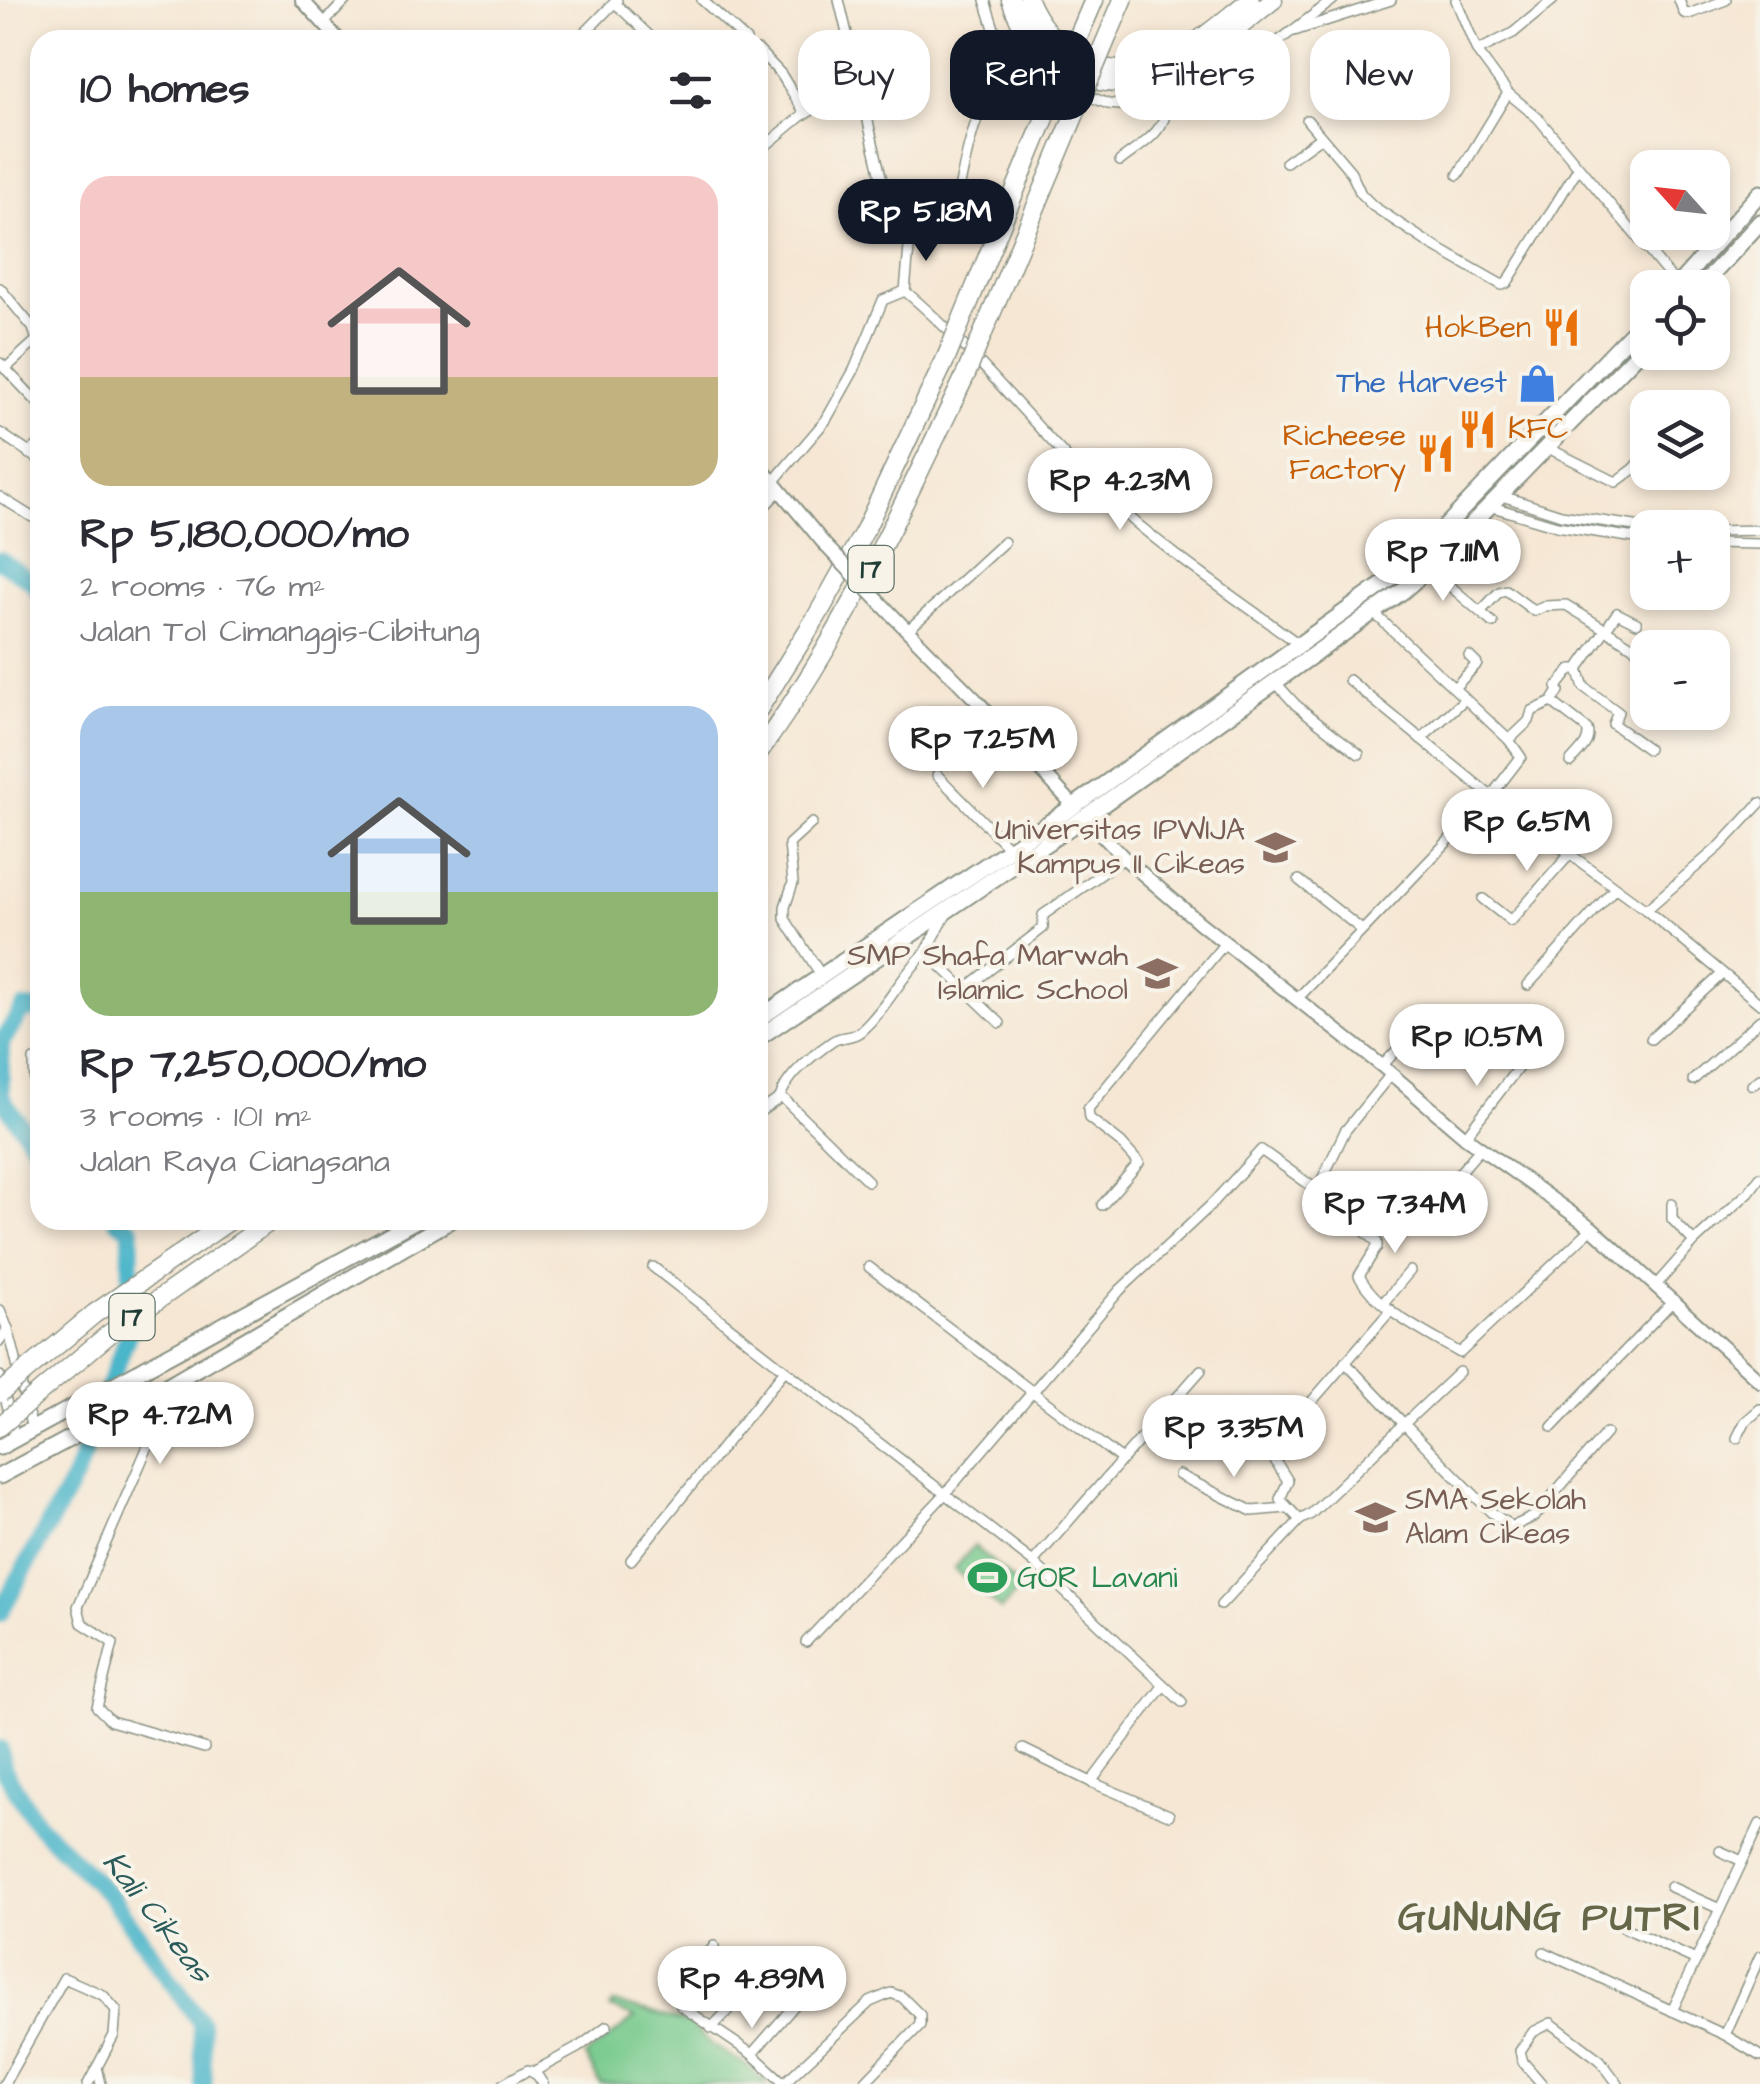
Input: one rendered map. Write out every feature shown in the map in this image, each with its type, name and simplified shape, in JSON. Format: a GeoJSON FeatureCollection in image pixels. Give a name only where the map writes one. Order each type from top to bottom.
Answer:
{"type":"FeatureCollection","features":[{"type":"Feature","properties":{"kind":"highway"},"geometry":{"type":"LineString","coordinates":[[1011,0],[1019,22],[1038,50],[1058,66],[1082,77],[1116,84],[1148,82],[1178,69],[1273,0]]}},
{"type":"Feature","properties":{"kind":"highway"},"geometry":{"type":"LineString","coordinates":[[1028,0],[1065,50],[1087,63],[1116,70],[1145,68],[1172,56],[1250,0]]}},
{"type":"Feature","properties":{"kind":"highway","name":"17"},"geometry":{"type":"LineString","coordinates":[[768,694],[864,530],[947,356],[1094,0]]}},
{"type":"Feature","properties":{"kind":"highway","name":"17"},"geometry":{"type":"LineString","coordinates":[[768,738],[887,541],[966,374],[1123,0]]}},
{"type":"Feature","properties":{"kind":"highway"},"geometry":{"type":"LineString","coordinates":[[1690,270],[1760,193]]}},
{"type":"Feature","properties":{"kind":"highway"},"geometry":{"type":"LineString","coordinates":[[1716,270],[1760,222]]}},
{"type":"Feature","properties":{"kind":"highway"},"geometry":{"type":"LineString","coordinates":[[768,1032],[950,909],[1388,581],[1420,553],[1630,334]]}},
{"type":"Feature","properties":{"kind":"highway"},"geometry":{"type":"LineString","coordinates":[[768,1012],[1009,848],[1079,812],[1276,683],[1374,613],[1430,568],[1630,361]]}},
{"type":"Feature","properties":{"kind":"highway"},"geometry":{"type":"LineString","coordinates":[[1562,404],[1574,418]]}},
{"type":"Feature","properties":{"kind":"highway"},"geometry":{"type":"LineString","coordinates":[[784,1001],[795,1015]]}},
{"type":"Feature","properties":{"kind":"highway","name":"17"},"geometry":{"type":"LineString","coordinates":[[0,1394],[94,1314],[216,1230]]}},
{"type":"Feature","properties":{"kind":"highway","name":"17"},"geometry":{"type":"LineString","coordinates":[[7,1431],[109,1334],[258,1230]]}},
{"type":"Feature","properties":{"kind":"highway"},"geometry":{"type":"LineString","coordinates":[[0,1446],[7,1431],[38,1424],[398,1230]]}},
{"type":"Feature","properties":{"kind":"highway"},"geometry":{"type":"LineString","coordinates":[[0,1476],[151,1395],[433,1230]]}},
{"type":"Feature","properties":{"kind":"main road"},"geometry":{"type":"LineString","coordinates":[[302,0],[329,30]]}},
{"type":"Feature","properties":{"kind":"main road"},"geometry":{"type":"LineString","coordinates":[[768,476],[826,546],[1124,858],[1465,1138],[1592,1228],[1760,1381]]}},
{"type":"Feature","properties":{"kind":"street"},"geometry":{"type":"LineString","coordinates":[[323,24],[346,0]]}},
{"type":"Feature","properties":{"kind":"street"},"geometry":{"type":"LineString","coordinates":[[702,0],[735,30]]}},
{"type":"Feature","properties":{"kind":"street"},"geometry":{"type":"LineString","coordinates":[[839,0],[846,30]]}},
{"type":"Feature","properties":{"kind":"street"},"geometry":{"type":"LineString","coordinates":[[985,0],[994,30]]}},
{"type":"Feature","properties":{"kind":"street"},"geometry":{"type":"LineString","coordinates":[[1291,32],[1332,0]]}},
{"type":"Feature","properties":{"kind":"street"},"geometry":{"type":"LineString","coordinates":[[1291,32],[1392,0]]}},
{"type":"Feature","properties":{"kind":"street"},"geometry":{"type":"LineString","coordinates":[[1456,0],[1478,51],[1508,93],[1538,118],[1578,168],[1593,180],[1615,214],[1662,270]]}},
{"type":"Feature","properties":{"kind":"street"},"geometry":{"type":"LineString","coordinates":[[1478,51],[1525,24],[1553,0]]}},
{"type":"Feature","properties":{"kind":"street"},"geometry":{"type":"LineString","coordinates":[[1679,0],[1689,14],[1726,0]]}},
{"type":"Feature","properties":{"kind":"street"},"geometry":{"type":"LineString","coordinates":[[588,30],[616,1],[644,30]]}},
{"type":"Feature","properties":{"kind":"street"},"geometry":{"type":"LineString","coordinates":[[768,60],[798,101]]}},
{"type":"Feature","properties":{"kind":"street"},"geometry":{"type":"LineString","coordinates":[[1458,175],[1508,93]]}},
{"type":"Feature","properties":{"kind":"street"},"geometry":{"type":"LineString","coordinates":[[768,144],[798,120]]}},
{"type":"Feature","properties":{"kind":"street"},"geometry":{"type":"LineString","coordinates":[[868,120],[886,196],[933,238],[947,226],[962,162],[978,120]]}},
{"type":"Feature","properties":{"kind":"street"},"geometry":{"type":"LineString","coordinates":[[1120,161],[1166,120]]}},
{"type":"Feature","properties":{"kind":"street"},"geometry":{"type":"LineString","coordinates":[[1307,120],[1351,172],[1361,194],[1373,206],[1502,285],[1508,283],[1578,168]]}},
{"type":"Feature","properties":{"kind":"street"},"geometry":{"type":"LineString","coordinates":[[1286,162],[1321,137]]}},
{"type":"Feature","properties":{"kind":"street"},"geometry":{"type":"LineString","coordinates":[[904,290],[910,226],[914,224]]}},
{"type":"Feature","properties":{"kind":"street"},"geometry":{"type":"LineString","coordinates":[[0,288],[30,324]]}},
{"type":"Feature","properties":{"kind":"street"},"geometry":{"type":"LineString","coordinates":[[768,498],[826,420],[854,370],[883,300],[904,290]]}},
{"type":"Feature","properties":{"kind":"street"},"geometry":{"type":"LineString","coordinates":[[904,290],[942,322],[1104,494],[1176,554],[1300,645]]}},
{"type":"Feature","properties":{"kind":"street"},"geometry":{"type":"LineString","coordinates":[[30,345],[2,366],[30,394]]}},
{"type":"Feature","properties":{"kind":"street"},"geometry":{"type":"LineString","coordinates":[[0,433],[29,454]]}},
{"type":"Feature","properties":{"kind":"street"},"geometry":{"type":"LineString","coordinates":[[1546,446],[1616,482],[1630,472]]}},
{"type":"Feature","properties":{"kind":"street"},"geometry":{"type":"LineString","coordinates":[[0,496],[30,516]]}},
{"type":"Feature","properties":{"kind":"street"},"geometry":{"type":"LineString","coordinates":[[1493,500],[1630,525]]}},
{"type":"Feature","properties":{"kind":"street"},"geometry":{"type":"LineString","coordinates":[[1493,500],[1556,526],[1630,537]]}},
{"type":"Feature","properties":{"kind":"street"},"geometry":{"type":"LineString","coordinates":[[1730,530],[1760,530]]}},
{"type":"Feature","properties":{"kind":"street"},"geometry":{"type":"LineString","coordinates":[[907,631],[1004,542]]}},
{"type":"Feature","properties":{"kind":"street"},"geometry":{"type":"LineString","coordinates":[[1730,544],[1760,544]]}},
{"type":"Feature","properties":{"kind":"street"},"geometry":{"type":"LineString","coordinates":[[1430,568],[1493,623]]}},
{"type":"Feature","properties":{"kind":"street"},"geometry":{"type":"LineString","coordinates":[[1480,610],[1506,590],[1534,611],[1546,606],[1566,606],[1630,644]]}},
{"type":"Feature","properties":{"kind":"street"},"geometry":{"type":"LineString","coordinates":[[1509,740],[1529,720],[1532,711],[1552,702],[1559,691],[1557,686],[1571,669],[1578,668],[1616,612],[1636,623]]}},
{"type":"Feature","properties":{"kind":"street"},"geometry":{"type":"LineString","coordinates":[[1298,999],[1491,796],[1521,757],[1509,740],[1374,613]]}},
{"type":"Feature","properties":{"kind":"street"},"geometry":{"type":"LineString","coordinates":[[1454,688],[1478,664],[1469,656]]}},
{"type":"Feature","properties":{"kind":"street"},"geometry":{"type":"LineString","coordinates":[[1578,668],[1584,687],[1618,712],[1612,724],[1648,750]]}},
{"type":"Feature","properties":{"kind":"street"},"geometry":{"type":"LineString","coordinates":[[1349,680],[1491,796],[1646,910],[1760,1004]]}},
{"type":"Feature","properties":{"kind":"street"},"geometry":{"type":"LineString","coordinates":[[1276,683],[1296,706],[1359,754]]}},
{"type":"Feature","properties":{"kind":"street"},"geometry":{"type":"LineString","coordinates":[[1421,739],[1465,699]]}},
{"type":"Feature","properties":{"kind":"street"},"geometry":{"type":"LineString","coordinates":[[1552,702],[1588,728],[1588,740],[1570,762]]}},
{"type":"Feature","properties":{"kind":"street"},"geometry":{"type":"LineString","coordinates":[[936,775],[1009,848]]}},
{"type":"Feature","properties":{"kind":"street"},"geometry":{"type":"LineString","coordinates":[[1646,910],[1720,846],[1760,803]]}},
{"type":"Feature","properties":{"kind":"street"},"geometry":{"type":"LineString","coordinates":[[812,823],[790,844],[793,883],[785,918],[821,974]]}},
{"type":"Feature","properties":{"kind":"street"},"geometry":{"type":"LineString","coordinates":[[1484,898],[1510,921],[1570,854]]}},
{"type":"Feature","properties":{"kind":"street"},"geometry":{"type":"LineString","coordinates":[[965,989],[1043,928],[1043,915],[1124,858]]}},
{"type":"Feature","properties":{"kind":"street"},"geometry":{"type":"LineString","coordinates":[[1299,880],[1362,930]]}},
{"type":"Feature","properties":{"kind":"street"},"geometry":{"type":"LineString","coordinates":[[1528,985],[1615,888]]}},
{"type":"Feature","properties":{"kind":"street"},"geometry":{"type":"LineString","coordinates":[[768,1106],[780,1098],[787,1082],[832,1042],[860,1032],[884,1007],[900,981],[926,952],[950,909]]}},
{"type":"Feature","properties":{"kind":"street"},"geometry":{"type":"LineString","coordinates":[[1102,1205],[1138,1163],[1121,1143],[1088,1118],[1088,1109],[1225,942]]}},
{"type":"Feature","properties":{"kind":"street"},"geometry":{"type":"LineString","coordinates":[[926,952],[1000,1023]]}},
{"type":"Feature","properties":{"kind":"street"},"geometry":{"type":"LineString","coordinates":[[1651,1040],[1722,976]]}},
{"type":"Feature","properties":{"kind":"street"},"geometry":{"type":"LineString","coordinates":[[1693,1080],[1760,1020]]}},
{"type":"Feature","properties":{"kind":"street"},"geometry":{"type":"LineString","coordinates":[[1317,1190],[1344,1131],[1422,1022]]}},
{"type":"Feature","properties":{"kind":"street"},"geometry":{"type":"LineString","coordinates":[[1465,1138],[1521,1064]]}},
{"type":"Feature","properties":{"kind":"street"},"geometry":{"type":"LineString","coordinates":[[780,1098],[868,1181]]}},
{"type":"Feature","properties":{"kind":"street"},"geometry":{"type":"LineString","coordinates":[[1438,1198],[1480,1149]]}},
{"type":"Feature","properties":{"kind":"street"},"geometry":{"type":"LineString","coordinates":[[806,1642],[945,1494],[1120,1290],[1210,1206],[1258,1152],[1268,1152],[1376,1242],[1378,1247],[1358,1278],[1387,1307],[1458,1352],[1464,1352],[1592,1228]]}},
{"type":"Feature","properties":{"kind":"street"},"geometry":{"type":"LineString","coordinates":[[1657,1284],[1760,1178]]}},
{"type":"Feature","properties":{"kind":"street"},"geometry":{"type":"LineString","coordinates":[[1672,1204],[1672,1219],[1694,1242]]}},
{"type":"Feature","properties":{"kind":"street"},"geometry":{"type":"LineString","coordinates":[[653,1267],[1033,1562],[1182,1702]]}},
{"type":"Feature","properties":{"kind":"street"},"geometry":{"type":"LineString","coordinates":[[869,1268],[1122,1460]]}},
{"type":"Feature","properties":{"kind":"street"},"geometry":{"type":"LineString","coordinates":[[1300,1520],[1280,1500],[1288,1481],[1273,1457],[1274,1445],[1387,1307],[1410,1271]]}},
{"type":"Feature","properties":{"kind":"street"},"geometry":{"type":"LineString","coordinates":[[1552,1427],[1674,1300]]}},
{"type":"Feature","properties":{"kind":"street"},"geometry":{"type":"LineString","coordinates":[[0,1310],[8,1328],[19,1384],[38,1424]]}},
{"type":"Feature","properties":{"kind":"street"},"geometry":{"type":"LineString","coordinates":[[0,1341],[8,1328]]}},
{"type":"Feature","properties":{"kind":"street"},"geometry":{"type":"LineString","coordinates":[[1344,1362],[1491,1512],[1512,1527],[1536,1516],[1606,1434]]}},
{"type":"Feature","properties":{"kind":"street"},"geometry":{"type":"LineString","coordinates":[[631,1560],[785,1370]]}},
{"type":"Feature","properties":{"kind":"street"},"geometry":{"type":"LineString","coordinates":[[1033,1562],[1201,1370]]}},
{"type":"Feature","properties":{"kind":"street"},"geometry":{"type":"LineString","coordinates":[[1222,1605],[1300,1520],[1311,1514],[1460,1372]]}},
{"type":"Feature","properties":{"kind":"street"},"geometry":{"type":"LineString","coordinates":[[0,1376],[7,1431]]}},
{"type":"Feature","properties":{"kind":"street"},"geometry":{"type":"LineString","coordinates":[[178,1379],[78,1607],[82,1623],[113,1643],[98,1707],[111,1721],[204,1748]]}},
{"type":"Feature","properties":{"kind":"street"},"geometry":{"type":"LineString","coordinates":[[1737,1438],[1745,1422],[1760,1409]]}},
{"type":"Feature","properties":{"kind":"street"},"geometry":{"type":"LineString","coordinates":[[1179,1475],[1252,1511],[1286,1508]]}},
{"type":"Feature","properties":{"kind":"street"},"geometry":{"type":"LineString","coordinates":[[1091,1782],[1162,1686]]}},
{"type":"Feature","properties":{"kind":"street"},"geometry":{"type":"LineString","coordinates":[[1023,1749],[1169,1815]]}},
{"type":"Feature","properties":{"kind":"street"},"geometry":{"type":"LineString","coordinates":[[1672,2011],[1742,1861],[1757,1839],[1760,1824]]}},
{"type":"Feature","properties":{"kind":"street"},"geometry":{"type":"LineString","coordinates":[[1720,1851],[1742,1861]]}},
{"type":"Feature","properties":{"kind":"street"},"geometry":{"type":"LineString","coordinates":[[1670,1887],[1720,1909]]}},
{"type":"Feature","properties":{"kind":"street"},"geometry":{"type":"LineString","coordinates":[[1623,1926],[1696,1960]]}},
{"type":"Feature","properties":{"kind":"street"},"geometry":{"type":"LineString","coordinates":[[714,1946],[678,1993],[681,2006],[752,2054],[784,2084],[870,2002],[890,1993],[902,1997],[920,2014],[920,2025],[863,2084]]}},
{"type":"Feature","properties":{"kind":"street"},"geometry":{"type":"LineString","coordinates":[[1544,1952],[1724,2035],[1760,2056]]}},
{"type":"Feature","properties":{"kind":"street"},"geometry":{"type":"LineString","coordinates":[[1724,2035],[1760,1956]]}},
{"type":"Feature","properties":{"kind":"street"},"geometry":{"type":"LineString","coordinates":[[711,2028],[780,1957],[798,1957],[816,1967],[820,1976],[752,2054]]}},
{"type":"Feature","properties":{"kind":"street"},"geometry":{"type":"LineString","coordinates":[[4,2084],[64,1978],[103,1995],[116,2010],[114,2035],[88,2084]]}},
{"type":"Feature","properties":{"kind":"street"},"geometry":{"type":"LineString","coordinates":[[1542,2084],[1523,2062],[1520,2051],[1534,2032],[1552,2023],[1600,2060],[1618,2084]]}},
{"type":"Feature","properties":{"kind":"street"},"geometry":{"type":"LineString","coordinates":[[533,2072],[608,2026]]}},
{"type":"Feature","properties":{"kind":"street"},"geometry":{"type":"LineString","coordinates":[[97,2066],[101,2084]]}},
{"type":"Feature","properties":{"kind":"street"},"geometry":{"type":"LineString","coordinates":[[504,2084],[528,2070],[543,2084]]}},
{"type":"Feature","properties":{"kind":"green space","name":"GOR Lavani"},"geometry":{"type":"Polygon","coordinates":[[[974,1546],[1021,1587],[1001,1610],[954,1569],[974,1546]]]}},
{"type":"Feature","properties":{"kind":"green space"},"geometry":{"type":"Polygon","coordinates":[[[614,2003],[689,2023],[709,2043],[749,2067],[768,2084],[600,2084],[585,2056],[635,2018],[610,2008],[614,2003]]]}},
{"type":"Feature","properties":{"kind":"waterway","name":"Kali Cikeas"},"geometry":{"type":"LineString","coordinates":[[0,560],[30,580]]}},
{"type":"Feature","properties":{"kind":"waterway","name":"Kali Cikeas"},"geometry":{"type":"LineString","coordinates":[[30,1009],[23,1009],[1,1043],[1,1097],[30,1139]]}},
{"type":"Feature","properties":{"kind":"waterway","name":"Kali Cikeas"},"geometry":{"type":"LineString","coordinates":[[0,1613],[75,1477],[130,1329],[131,1230]]}},
{"type":"Feature","properties":{"kind":"waterway","name":"Kali Cikeas"},"geometry":{"type":"LineString","coordinates":[[0,1749],[4,1770],[36,1823],[111,1897],[201,2023],[204,2084]]}},
{"type":"Feature","properties":{"kind":"place","name":"HokBen"},"geometry":{"type":"Point","coordinates":[1561,328]}},
{"type":"Feature","properties":{"kind":"place","name":"The Harvest"},"geometry":{"type":"Point","coordinates":[1537,383]}},
{"type":"Feature","properties":{"kind":"place","name":"KFC"},"geometry":{"type":"Point","coordinates":[1478,429]}},
{"type":"Feature","properties":{"kind":"place","name":"Richeese Factory"},"geometry":{"type":"Point","coordinates":[1436,453]}},
{"type":"Feature","properties":{"kind":"place","name":"Universitas IPWIJA Kampus II Cikeas"},"geometry":{"type":"Point","coordinates":[1275,847]}},
{"type":"Feature","properties":{"kind":"place","name":"SMP Shafa Marwah Islamic School"},"geometry":{"type":"Point","coordinates":[1158,973]}},
{"type":"Feature","properties":{"kind":"place","name":"SMA Sekolah Alam Cikeas"},"geometry":{"type":"Point","coordinates":[1375,1517]}},
{"type":"Feature","properties":{"kind":"place","name":"GOR Lavani"},"geometry":{"type":"Point","coordinates":[987,1578]}},
{"type":"Feature","properties":{"kind":"district","name":"GUNUNG PUTRI"},"geometry":{"type":"Point","coordinates":[1550,1918]}}]}
